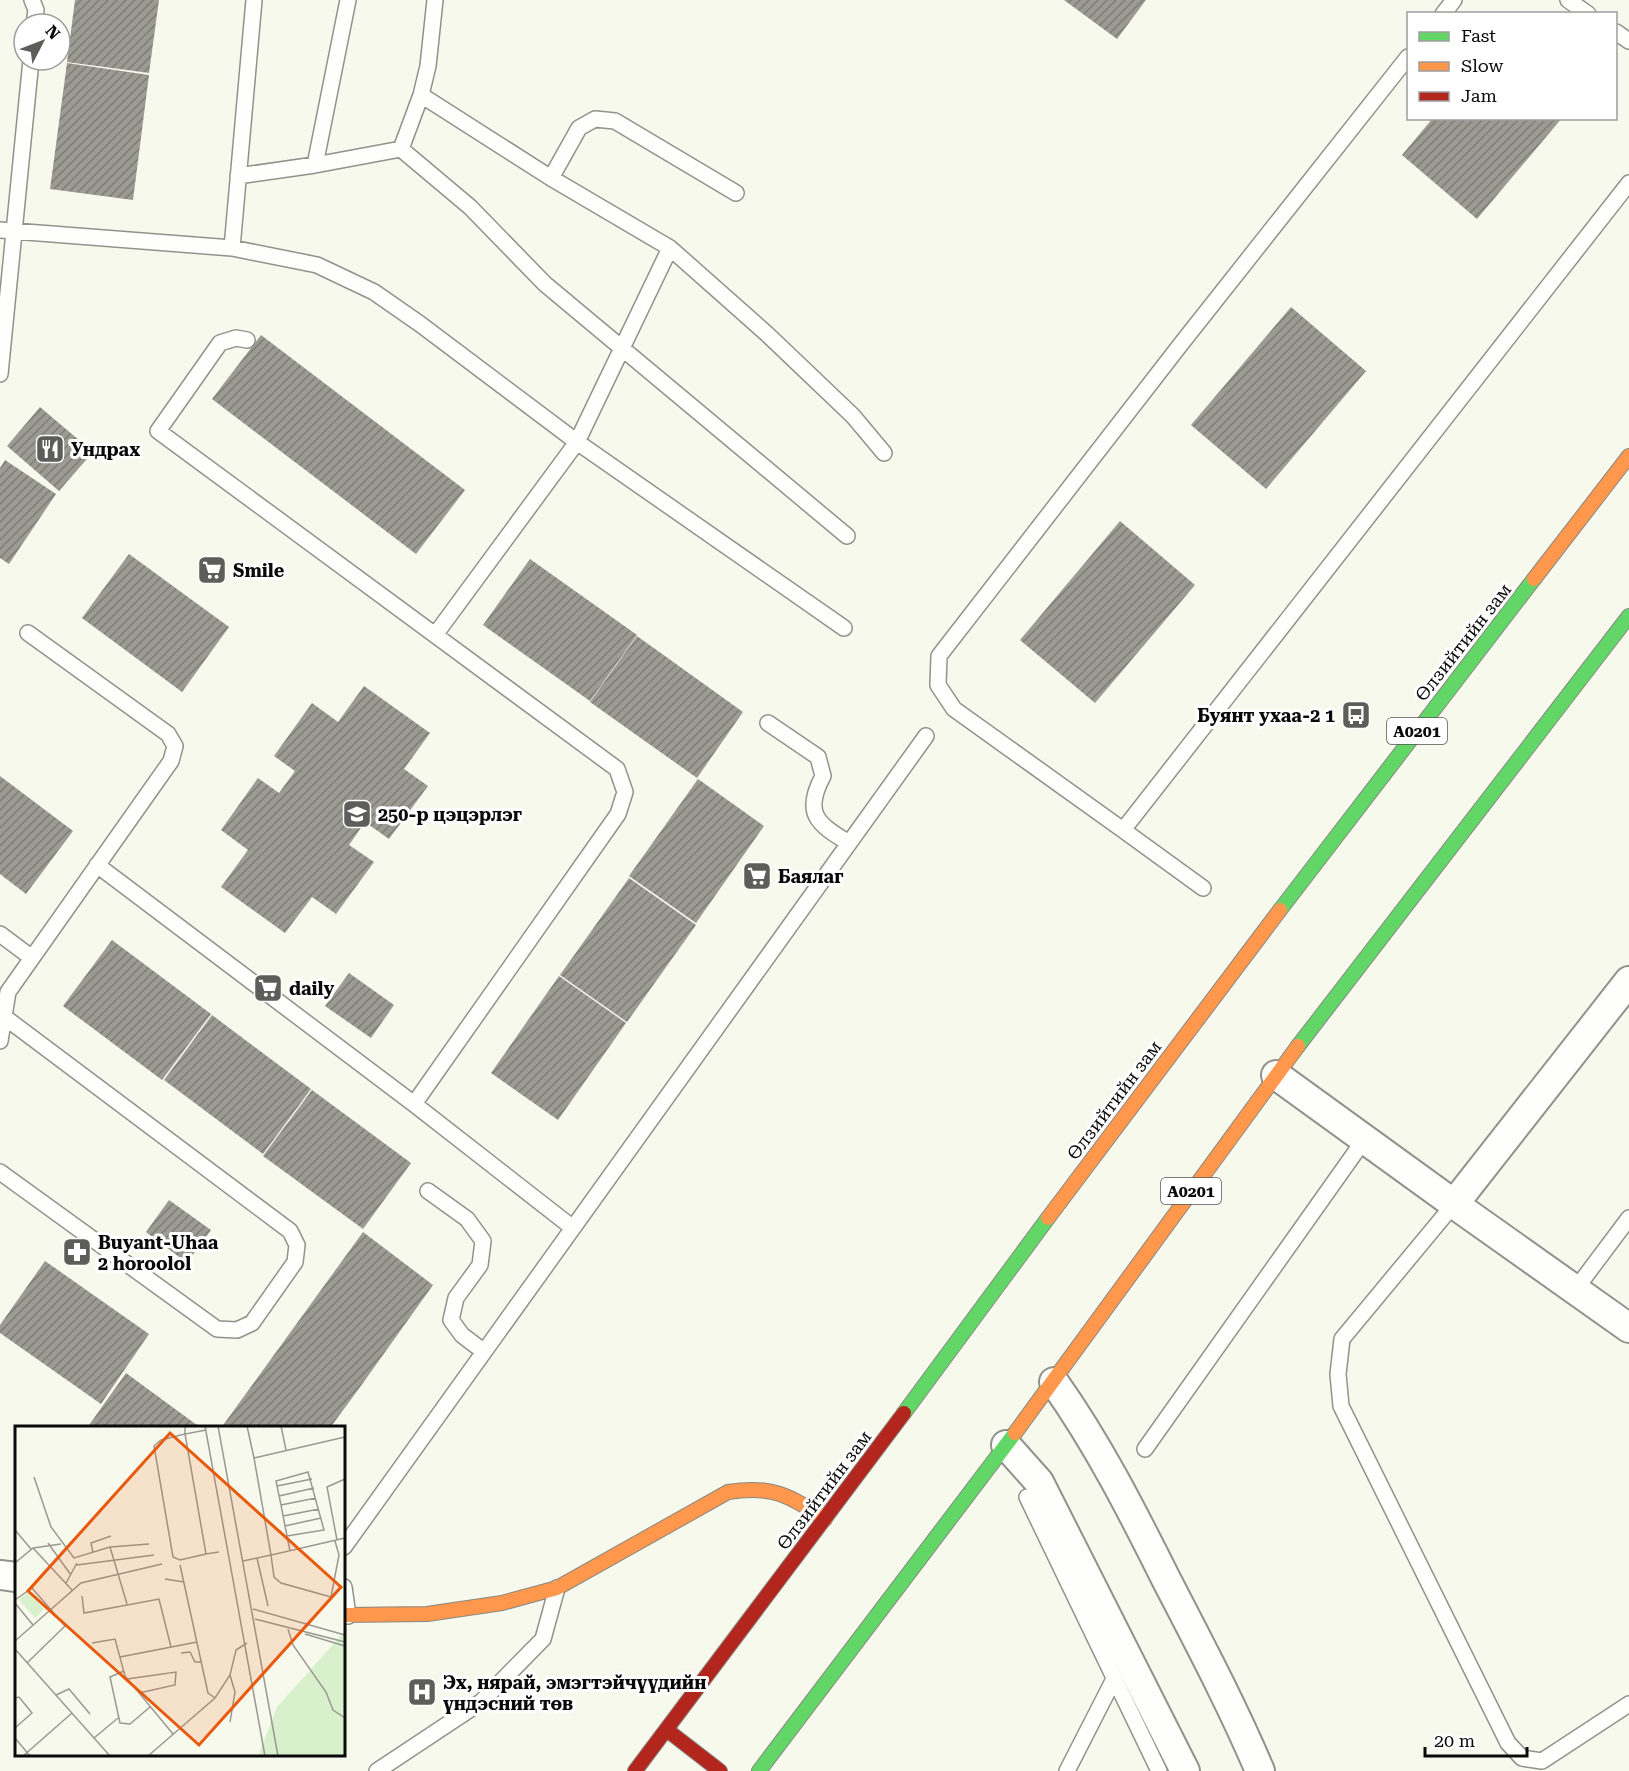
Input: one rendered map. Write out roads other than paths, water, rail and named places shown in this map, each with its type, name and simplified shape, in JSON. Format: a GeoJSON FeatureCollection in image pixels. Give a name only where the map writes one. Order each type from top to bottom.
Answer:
{"type":"FeatureCollection","features":[{"type":"Feature","properties":{"kind":"main road","name":"Өлзийтийн зам"},"geometry":{"type":"LineString","coordinates":[[635,1771],[825,1520],[1205,1007],[1629,456]]}},
{"type":"Feature","properties":{"kind":"main road","name":"A0201"},"geometry":{"type":"LineString","coordinates":[[759,1771],[1053,1382],[1276,1075],[1629,616]]}},
{"type":"Feature","properties":{"kind":"main road"},"geometry":{"type":"LineString","coordinates":[[346,1616],[428,1614],[502,1603],[557,1588],[728,1492],[759,1486],[786,1494],[825,1520]]}},
{"type":"Feature","properties":{"kind":"main road"},"geometry":{"type":"LineString","coordinates":[[667,1730],[720,1771]]}},
{"type":"Feature","properties":{"kind":"street"},"geometry":{"type":"LineString","coordinates":[[1454,1203],[1629,981]]}},
{"type":"Feature","properties":{"kind":"street"},"geometry":{"type":"LineString","coordinates":[[1276,1075],[1629,1328]]}},
{"type":"Feature","properties":{"kind":"street"},"geometry":{"type":"LineString","coordinates":[[1053,1382],[1086,1427],[1236,1715],[1260,1771]]}},
{"type":"Feature","properties":{"kind":"street"},"geometry":{"type":"LineString","coordinates":[[1006,1445],[1039,1482],[1185,1771]]}},
{"type":"Feature","properties":{"kind":"street"},"geometry":{"type":"LineString","coordinates":[[0,1575],[15,1577]]}},
{"type":"Feature","properties":{"kind":"lane"},"geometry":{"type":"LineString","coordinates":[[232,248],[255,0]]}},
{"type":"Feature","properties":{"kind":"lane"},"geometry":{"type":"LineString","coordinates":[[315,165],[348,0]]}},
{"type":"Feature","properties":{"kind":"lane"},"geometry":{"type":"LineString","coordinates":[[401,148],[421,94],[428,66],[435,0]]}},
{"type":"Feature","properties":{"kind":"lane"},"geometry":{"type":"LineString","coordinates":[[1445,12],[1454,0]]}},
{"type":"Feature","properties":{"kind":"lane"},"geometry":{"type":"LineString","coordinates":[[1568,0],[1585,12]]}},
{"type":"Feature","properties":{"kind":"lane"},"geometry":{"type":"LineString","coordinates":[[1203,888],[954,709],[938,685],[939,656],[1407,58]]}},
{"type":"Feature","properties":{"kind":"lane"},"geometry":{"type":"LineString","coordinates":[[0,374],[6,231],[29,72]]}},
{"type":"Feature","properties":{"kind":"lane"},"geometry":{"type":"LineString","coordinates":[[421,94],[551,178],[670,248],[776,342],[853,416],[884,453]]}},
{"type":"Feature","properties":{"kind":"lane"},"geometry":{"type":"LineString","coordinates":[[551,178],[579,128],[595,119],[615,122],[736,193]]}},
{"type":"Feature","properties":{"kind":"lane"},"geometry":{"type":"LineString","coordinates":[[238,176],[315,165],[401,148]]}},
{"type":"Feature","properties":{"kind":"lane"},"geometry":{"type":"LineString","coordinates":[[401,148],[470,207],[545,284],[847,536]]}},
{"type":"Feature","properties":{"kind":"lane"},"geometry":{"type":"LineString","coordinates":[[1123,830],[1629,183]]}},
{"type":"Feature","properties":{"kind":"lane"},"geometry":{"type":"LineString","coordinates":[[6,231],[232,248],[317,265],[374,292],[577,442],[844,628]]}},
{"type":"Feature","properties":{"kind":"lane"},"geometry":{"type":"LineString","coordinates":[[435,635],[577,442],[670,248]]}},
{"type":"Feature","properties":{"kind":"lane"},"geometry":{"type":"LineString","coordinates":[[247,340],[236,338],[220,343],[158,431],[617,769],[625,792],[618,814],[414,1104]]}},
{"type":"Feature","properties":{"kind":"lane"},"geometry":{"type":"LineString","coordinates":[[0,1041],[8,992],[171,761],[175,746],[168,734],[28,633]]}},
{"type":"Feature","properties":{"kind":"lane"},"geometry":{"type":"LineString","coordinates":[[768,723],[818,758],[823,776],[814,793],[813,813],[824,828],[849,843]]}},
{"type":"Feature","properties":{"kind":"lane"},"geometry":{"type":"LineString","coordinates":[[345,1546],[926,736]]}},
{"type":"Feature","properties":{"kind":"lane"},"geometry":{"type":"LineString","coordinates":[[97,865],[414,1104],[573,1228]]}},
{"type":"Feature","properties":{"kind":"lane"},"geometry":{"type":"LineString","coordinates":[[0,934],[32,958]]}},
{"type":"Feature","properties":{"kind":"lane"},"geometry":{"type":"LineString","coordinates":[[0,1172],[217,1329],[237,1330],[252,1323],[295,1262],[297,1245],[290,1231],[3,1016]]}},
{"type":"Feature","properties":{"kind":"lane"},"geometry":{"type":"LineString","coordinates":[[1145,1449],[1364,1140]]}},
{"type":"Feature","properties":{"kind":"lane"},"geometry":{"type":"LineString","coordinates":[[428,1191],[467,1219],[483,1241],[480,1265],[456,1298],[451,1320],[462,1335],[483,1351]]}},
{"type":"Feature","properties":{"kind":"lane"},"geometry":{"type":"LineString","coordinates":[[1454,1203],[1342,1339],[1338,1374],[1341,1406],[1508,1743],[1525,1765],[1542,1761],[1629,1704]]}},
{"type":"Feature","properties":{"kind":"lane"},"geometry":{"type":"LineString","coordinates":[[1575,1290],[1629,1218]]}},
{"type":"Feature","properties":{"kind":"lane"},"geometry":{"type":"LineString","coordinates":[[1027,1497],[1159,1771]]}},
{"type":"Feature","properties":{"kind":"lane"},"geometry":{"type":"LineString","coordinates":[[377,1771],[482,1702],[543,1639],[557,1588]]}},
{"type":"Feature","properties":{"kind":"lane"},"geometry":{"type":"LineString","coordinates":[[1067,1771],[1114,1679]]}},
{"type":"Feature","properties":{"kind":"place","name":"Ундрах"},"geometry":{"type":"Point","coordinates":[50,449]}},
{"type":"Feature","properties":{"kind":"place","name":"Smile"},"geometry":{"type":"Point","coordinates":[212,570]}},
{"type":"Feature","properties":{"kind":"place","name":"Буянт ухаа-2 1"},"geometry":{"type":"Point","coordinates":[1356,715]}},
{"type":"Feature","properties":{"kind":"place","name":"250-р цэцэрлэг"},"geometry":{"type":"Point","coordinates":[357,814]}},
{"type":"Feature","properties":{"kind":"place","name":"Баялаг"},"geometry":{"type":"Point","coordinates":[757,876]}},
{"type":"Feature","properties":{"kind":"place","name":"daily"},"geometry":{"type":"Point","coordinates":[268,988]}},
{"type":"Feature","properties":{"kind":"place","name":"Buyant-Uhaa 2 horoolol"},"geometry":{"type":"Point","coordinates":[77,1252]}},
{"type":"Feature","properties":{"kind":"place","name":"Эх, нярай, эмэгтэйчүүдийн үндэсний төв"},"geometry":{"type":"Point","coordinates":[422,1692]}}]}
